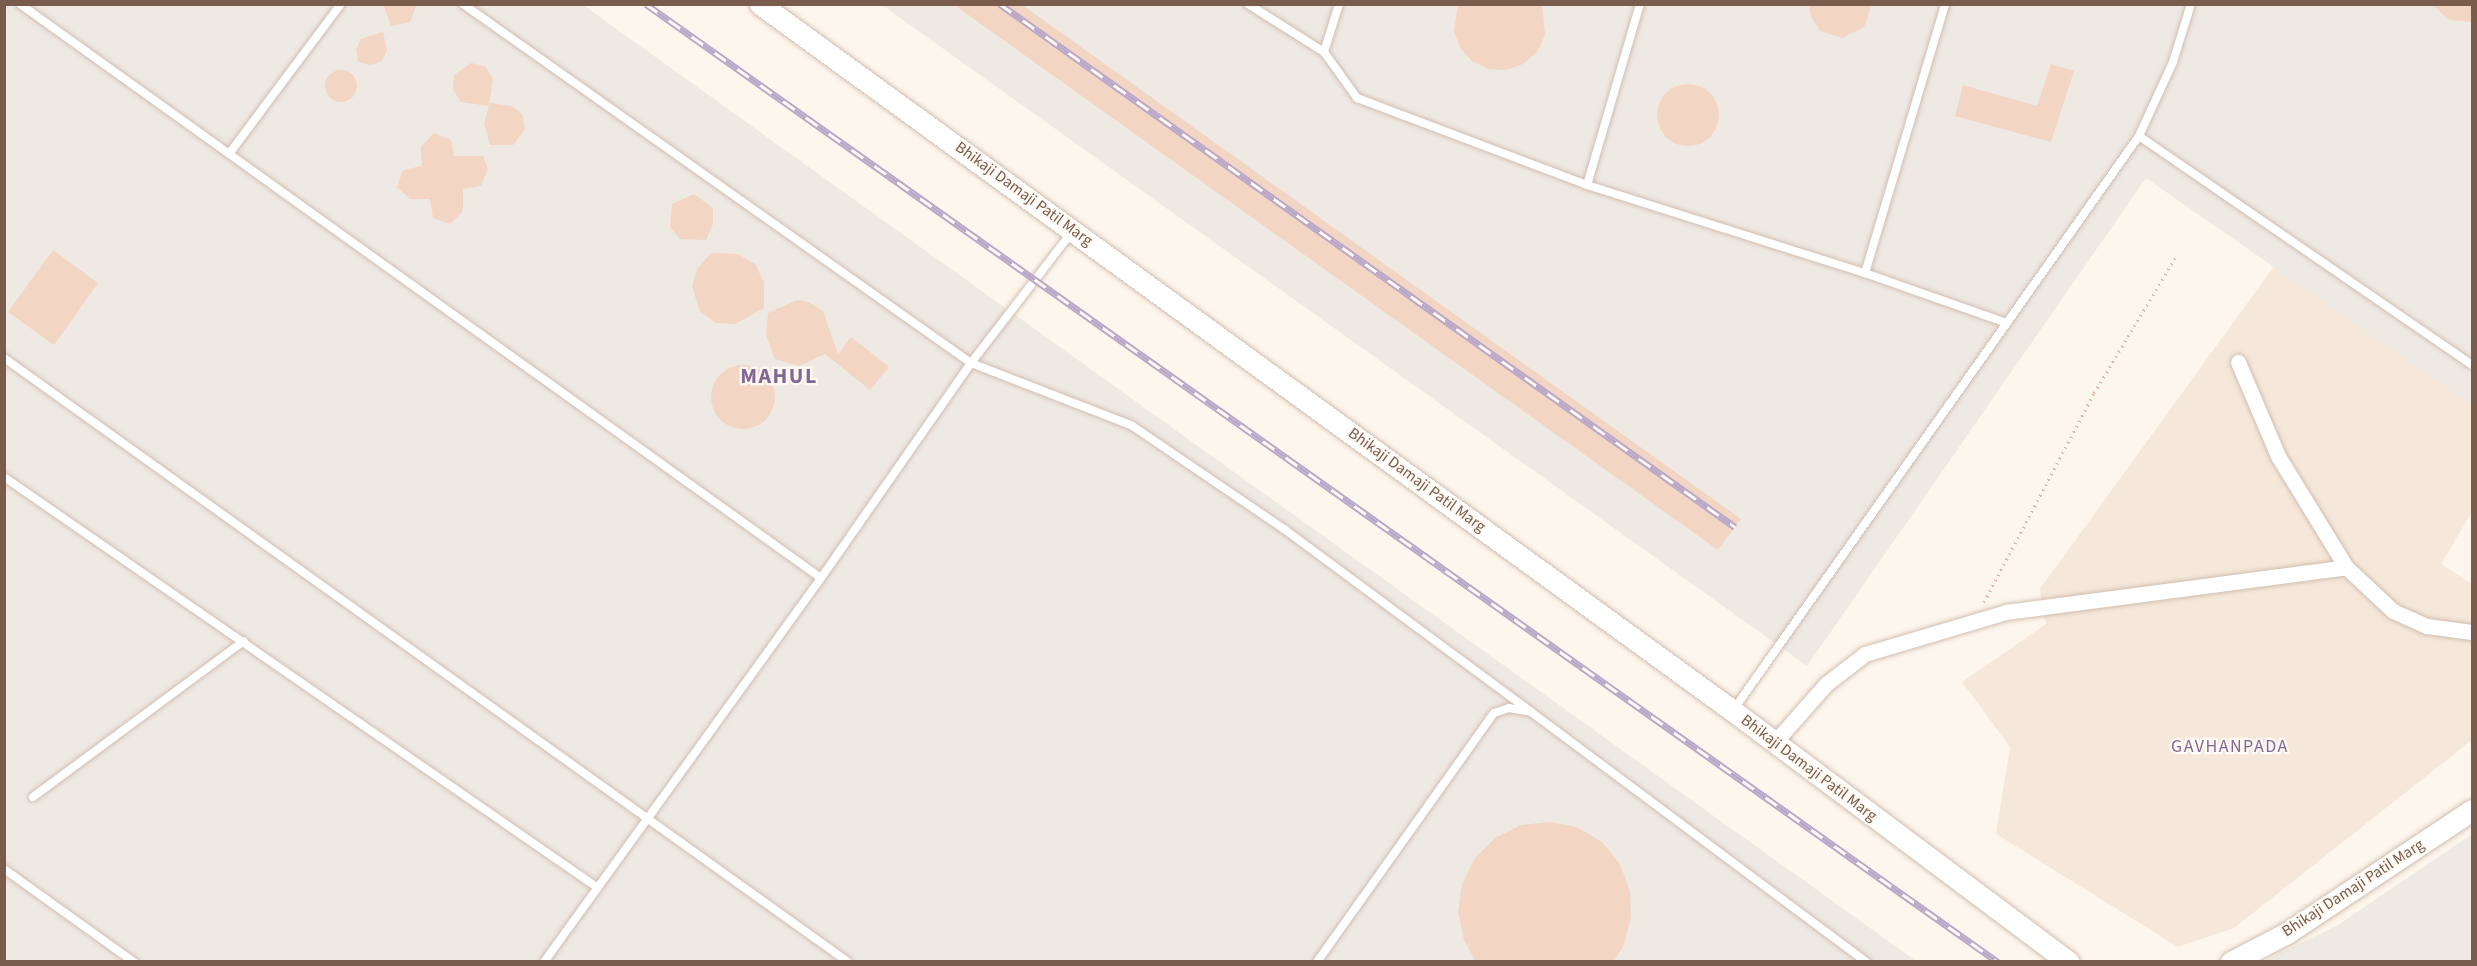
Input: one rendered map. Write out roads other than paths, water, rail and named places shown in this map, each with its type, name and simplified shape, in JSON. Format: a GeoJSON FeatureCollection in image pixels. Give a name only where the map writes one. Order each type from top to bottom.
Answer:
{"type":"FeatureCollection","features":[{"type":"Feature","properties":{"kind":"street","name":"Bhikaji Damaji Patil Marg"},"geometry":{"type":"LineString","coordinates":[[760,4],[1074,229],[1733,711],[2069,962]]}},
{"type":"Feature","properties":{"kind":"street"},"geometry":{"type":"LineString","coordinates":[[2238,362],[2278,456],[2346,567],[2392,611],[2427,626],[2472,632]]}},
{"type":"Feature","properties":{"kind":"street"},"geometry":{"type":"LineString","coordinates":[[1774,743],[1826,684],[1865,654],[2006,612],[2079,600],[2346,567]]}},
{"type":"Feature","properties":{"kind":"street","name":"Bhikaji Damaji Patil Marg"},"geometry":{"type":"LineString","coordinates":[[2231,962],[2287,933],[2472,810]]}},
{"type":"Feature","properties":{"kind":"lane"},"geometry":{"type":"LineString","coordinates":[[20,4],[821,578]]}},
{"type":"Feature","properties":{"kind":"lane"},"geometry":{"type":"LineString","coordinates":[[229,154],[341,4]]}},
{"type":"Feature","properties":{"kind":"lane"},"geometry":{"type":"LineString","coordinates":[[463,4],[971,363],[1131,424],[1284,529],[1867,962]]}},
{"type":"Feature","properties":{"kind":"lane"},"geometry":{"type":"LineString","coordinates":[[1248,4],[1324,52],[1357,98],[1587,185],[1865,273],[2004,322]]}},
{"type":"Feature","properties":{"kind":"lane"},"geometry":{"type":"LineString","coordinates":[[1324,52],[1339,4]]}},
{"type":"Feature","properties":{"kind":"lane"},"geometry":{"type":"LineString","coordinates":[[1587,185],[1640,4]]}},
{"type":"Feature","properties":{"kind":"lane"},"geometry":{"type":"LineString","coordinates":[[1865,273],[1946,4]]}},
{"type":"Feature","properties":{"kind":"lane"},"geometry":{"type":"LineString","coordinates":[[1733,711],[2004,322],[2139,136],[2173,62],[2191,4]]}},
{"type":"Feature","properties":{"kind":"lane"},"geometry":{"type":"LineString","coordinates":[[2139,136],[2472,365]]}},
{"type":"Feature","properties":{"kind":"lane"},"geometry":{"type":"LineString","coordinates":[[544,962],[821,578],[971,363],[1074,229]]}},
{"type":"Feature","properties":{"kind":"lane"},"geometry":{"type":"LineString","coordinates":[[4,358],[392,638],[650,816],[848,962]]}},
{"type":"Feature","properties":{"kind":"lane"},"geometry":{"type":"LineString","coordinates":[[4,477],[598,888]]}},
{"type":"Feature","properties":{"kind":"lane"},"geometry":{"type":"LineString","coordinates":[[33,797],[244,641]]}},
{"type":"Feature","properties":{"kind":"lane"},"geometry":{"type":"LineString","coordinates":[[1317,962],[1494,713],[1509,708],[1531,712]]}},
{"type":"Feature","properties":{"kind":"lane"},"geometry":{"type":"LineString","coordinates":[[4,868],[134,962]]}},
{"type":"Feature","properties":{"kind":"railway"},"geometry":{"type":"LineString","coordinates":[[646,4],[1998,962]]}},
{"type":"Feature","properties":{"kind":"railway"},"geometry":{"type":"LineString","coordinates":[[1000,4],[1735,527]]}},
{"type":"Feature","properties":{"kind":"district","name":"MAHUL"},"geometry":{"type":"Point","coordinates":[779,377]}},
{"type":"Feature","properties":{"kind":"district","name":"GAVHANPADA"},"geometry":{"type":"Point","coordinates":[2230,747]}}]}
